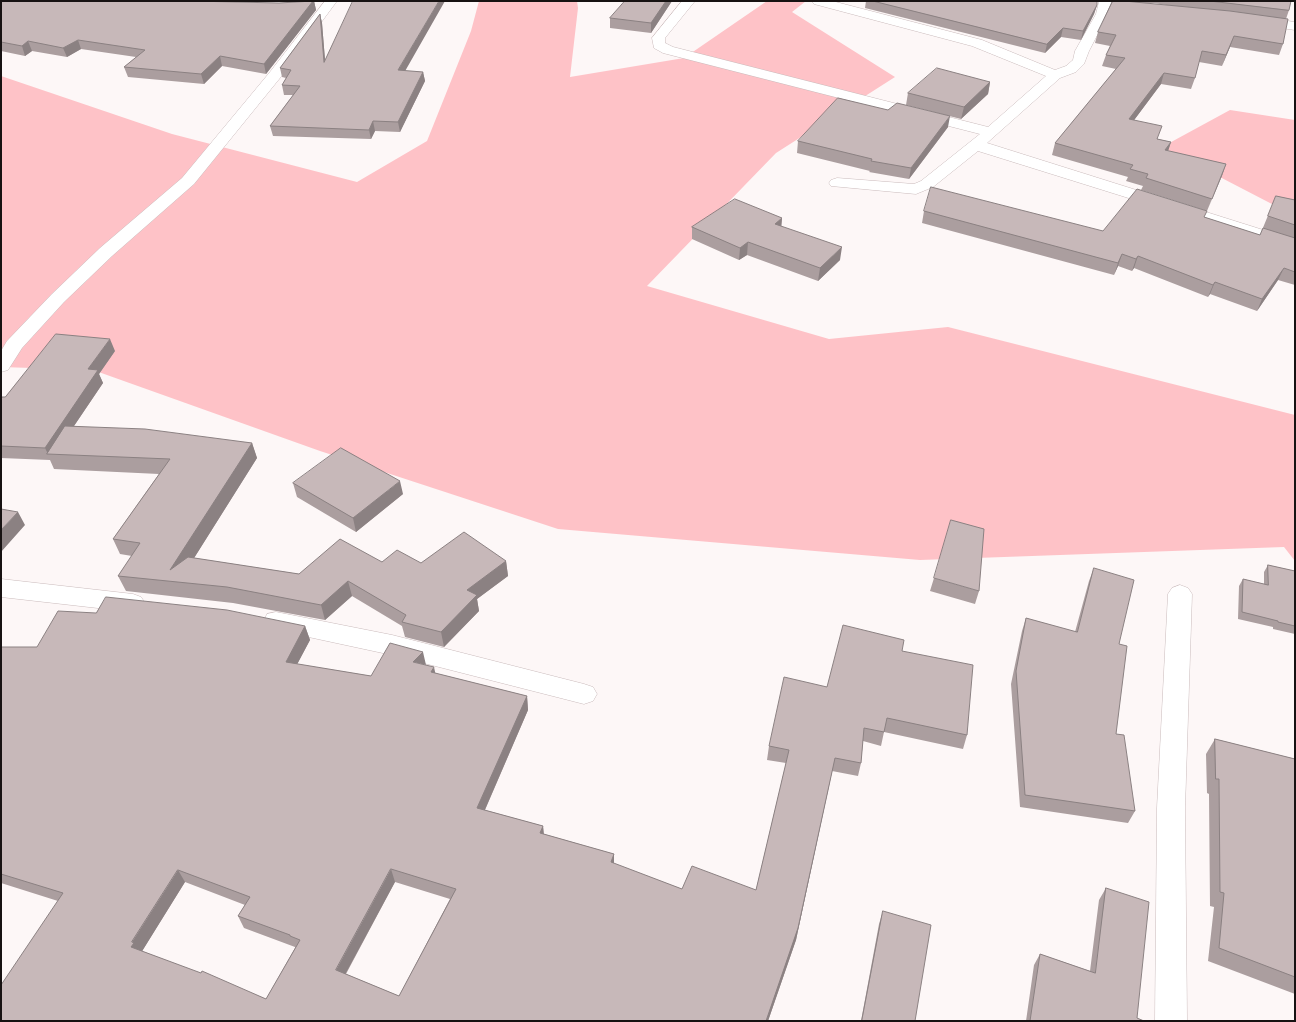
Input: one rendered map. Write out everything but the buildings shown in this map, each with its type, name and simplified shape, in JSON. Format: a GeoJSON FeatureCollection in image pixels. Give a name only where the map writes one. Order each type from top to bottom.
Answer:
{"type":"FeatureCollection","features":[{"type":"Feature","properties":{"kind":"street"},"geometry":{"type":"LineString","coordinates":[[689,1],[658,38],[659,45],[668,50],[991,132]]}},
{"type":"Feature","properties":{"kind":"street"},"geometry":{"type":"LineString","coordinates":[[818,1],[977,43],[1055,75]]}},
{"type":"Feature","properties":{"kind":"street"},"geometry":{"type":"LineString","coordinates":[[1,366],[14,345],[58,298],[106,252],[188,181],[325,3]]}},
{"type":"Feature","properties":{"kind":"street"},"geometry":{"type":"LineString","coordinates":[[1089,3],[1153,8]]}},
{"type":"Feature","properties":{"kind":"street"},"geometry":{"type":"LineString","coordinates":[[837,183],[916,189],[927,184],[976,145],[1055,75],[1071,69],[1079,61],[1082,51],[1102,14],[1104,5]]}},
{"type":"Feature","properties":{"kind":"street"},"geometry":{"type":"LineString","coordinates":[[1241,18],[1295,26]]}},
{"type":"Feature","properties":{"kind":"street"},"geometry":{"type":"LineString","coordinates":[[976,145],[1295,245]]}},
{"type":"Feature","properties":{"kind":"street"},"geometry":{"type":"LineString","coordinates":[[1,588],[158,605]]}},
{"type":"Feature","properties":{"kind":"street"},"geometry":{"type":"LineString","coordinates":[[1171,1021],[1171,808],[1180,594]]}},
{"type":"Feature","properties":{"kind":"street"},"geometry":{"type":"LineString","coordinates":[[256,617],[392,645],[584,694]]}},
{"type":"Feature","properties":{"kind":"shaded area"},"geometry":{"type":"Polygon","coordinates":[[[479,1],[577,1],[578,8],[570,77],[684,58],[767,1],[806,1],[792,12],[895,77],[776,153],[647,286],[829,339],[948,327],[1295,415],[1295,561],[1284,547],[920,560],[558,529],[320,451],[93,370],[1,367],[1,76],[172,134],[357,182],[427,141],[471,31],[479,1]]]}},
{"type":"Feature","properties":{"kind":"shaded area"},"geometry":{"type":"Polygon","coordinates":[[[1230,110],[1295,120],[1295,216],[1162,147],[1230,110]]]}}]}
